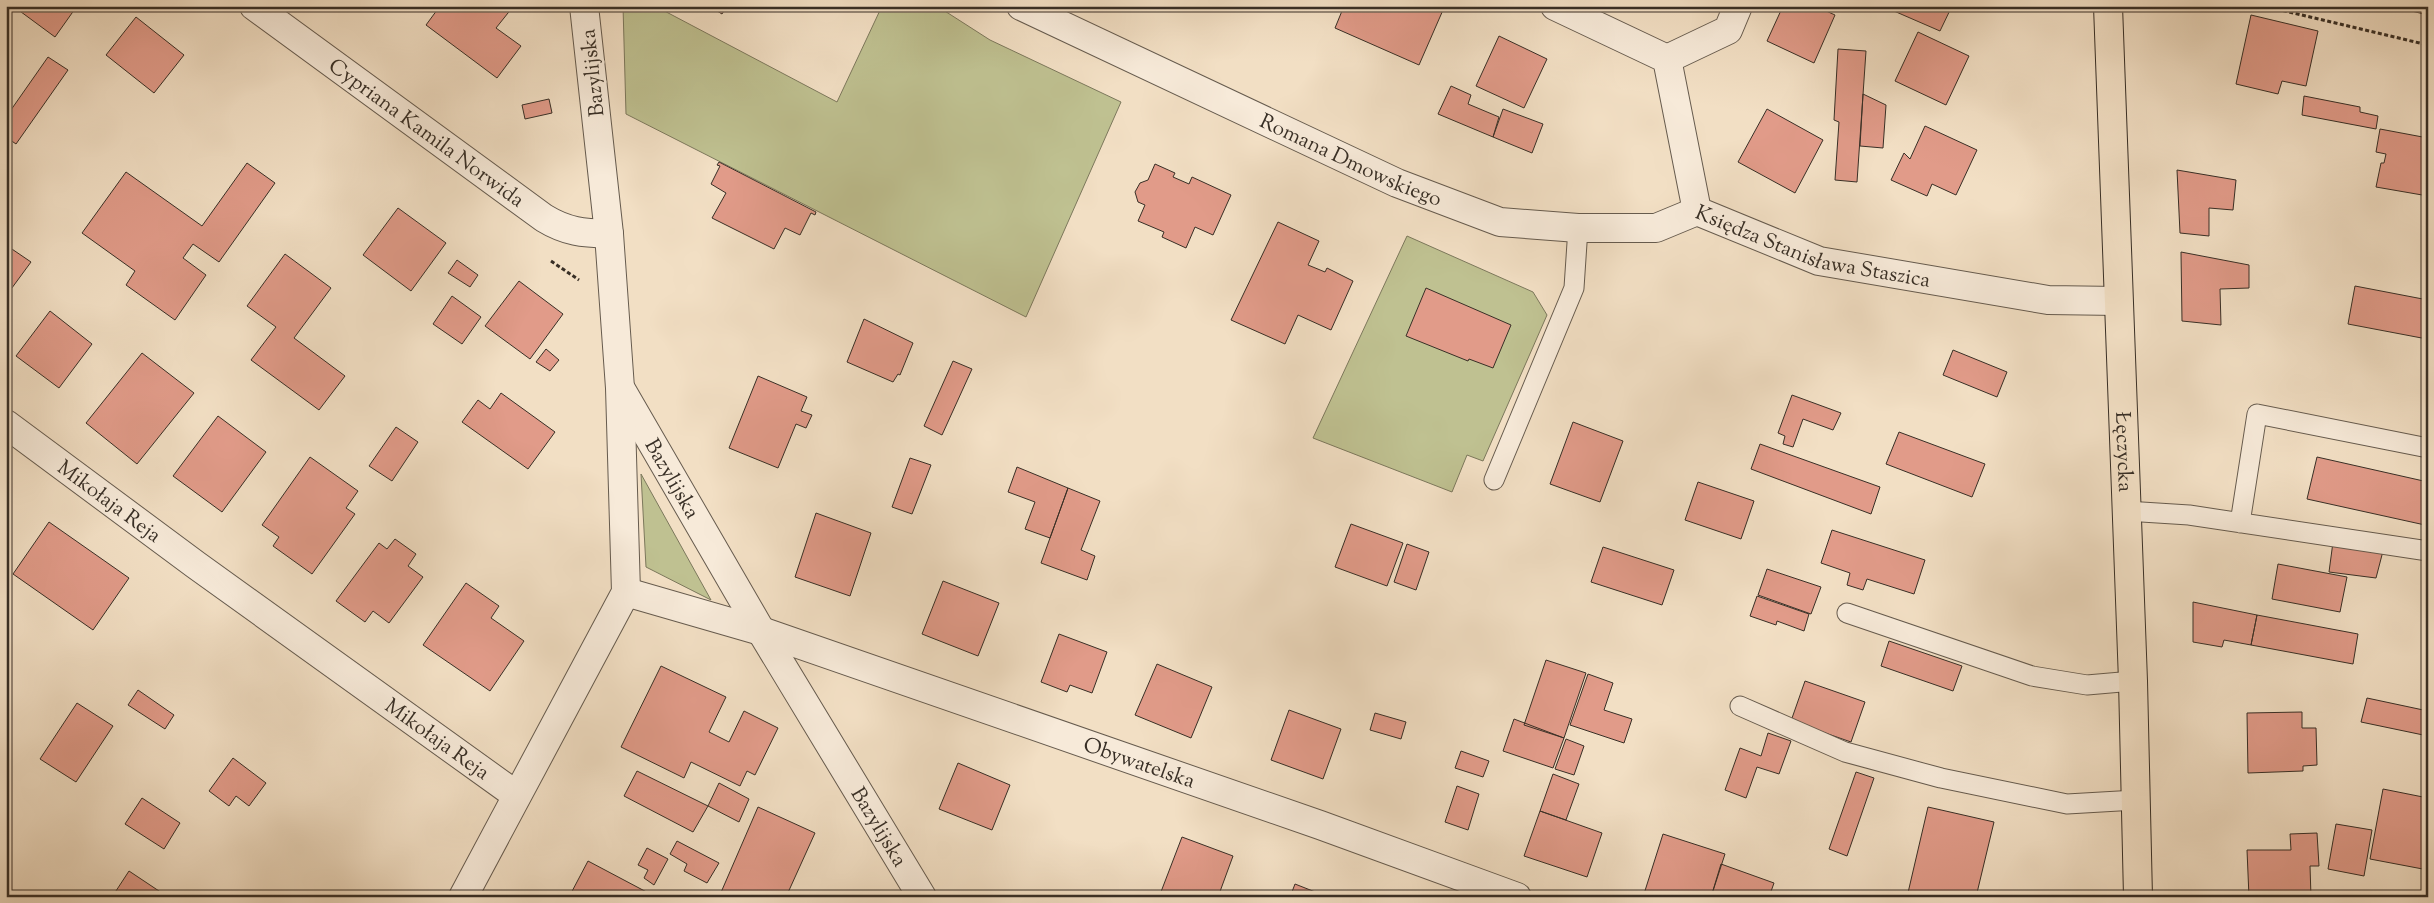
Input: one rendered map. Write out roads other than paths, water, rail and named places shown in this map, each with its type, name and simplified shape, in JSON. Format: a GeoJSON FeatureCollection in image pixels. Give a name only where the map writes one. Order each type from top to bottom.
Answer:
{"type":"FeatureCollection","features":[{"type":"Feature","properties":{"kind":"main road","name":"Łęczycka"},"geometry":{"type":"LineString","coordinates":[[2108,6],[2133,681],[2138,897]]}},
{"type":"Feature","properties":{"kind":"street","name":"Cypriana Kamila Norwida"},"geometry":{"type":"LineString","coordinates":[[254,6],[544,218],[561,228],[581,233],[609,234]]}},
{"type":"Feature","properties":{"kind":"street","name":"Bazylijska"},"geometry":{"type":"LineString","coordinates":[[584,6],[609,234],[620,388],[761,631],[922,897]]}},
{"type":"Feature","properties":{"kind":"street","name":"Romana Dmowskiego"},"geometry":{"type":"LineString","coordinates":[[1021,6],[1397,183],[1500,222],[1578,228],[1656,228],[1697,210]]}},
{"type":"Feature","properties":{"kind":"street"},"geometry":{"type":"LineString","coordinates":[[1555,6],[1667,59],[1728,30],[1738,6]]}},
{"type":"Feature","properties":{"kind":"street","name":"Księdza Stanisława Staszica"},"geometry":{"type":"LineString","coordinates":[[1667,59],[1697,210],[1819,261],[2048,300],[2118,301]]}},
{"type":"Feature","properties":{"kind":"street"},"geometry":{"type":"LineString","coordinates":[[463,897],[626,592],[620,388]]}},
{"type":"Feature","properties":{"kind":"street","name":"Mikołaja Reja"},"geometry":{"type":"LineString","coordinates":[[6,424],[204,570],[516,795]]}},
{"type":"Feature","properties":{"kind":"street","name":"Obywatelska"},"geometry":{"type":"LineString","coordinates":[[626,592],[761,631],[1320,825],[1529,893]]}},
{"type":"Feature","properties":{"kind":"lane"},"geometry":{"type":"LineString","coordinates":[[1494,480],[1574,288],[1578,228]]}},
{"type":"Feature","properties":{"kind":"lane"},"geometry":{"type":"LineString","coordinates":[[2240,523],[2257,414],[2428,448]]}},
{"type":"Feature","properties":{"kind":"lane"},"geometry":{"type":"LineString","coordinates":[[2126,511],[2189,515],[2428,551]]}},
{"type":"Feature","properties":{"kind":"lane"},"geometry":{"type":"LineString","coordinates":[[1847,613],[2032,676],[2087,685],[2133,681]]}},
{"type":"Feature","properties":{"kind":"lane"},"geometry":{"type":"LineString","coordinates":[[1740,706],[1845,752],[1941,778],[2067,804],[2136,800]]}}]}
